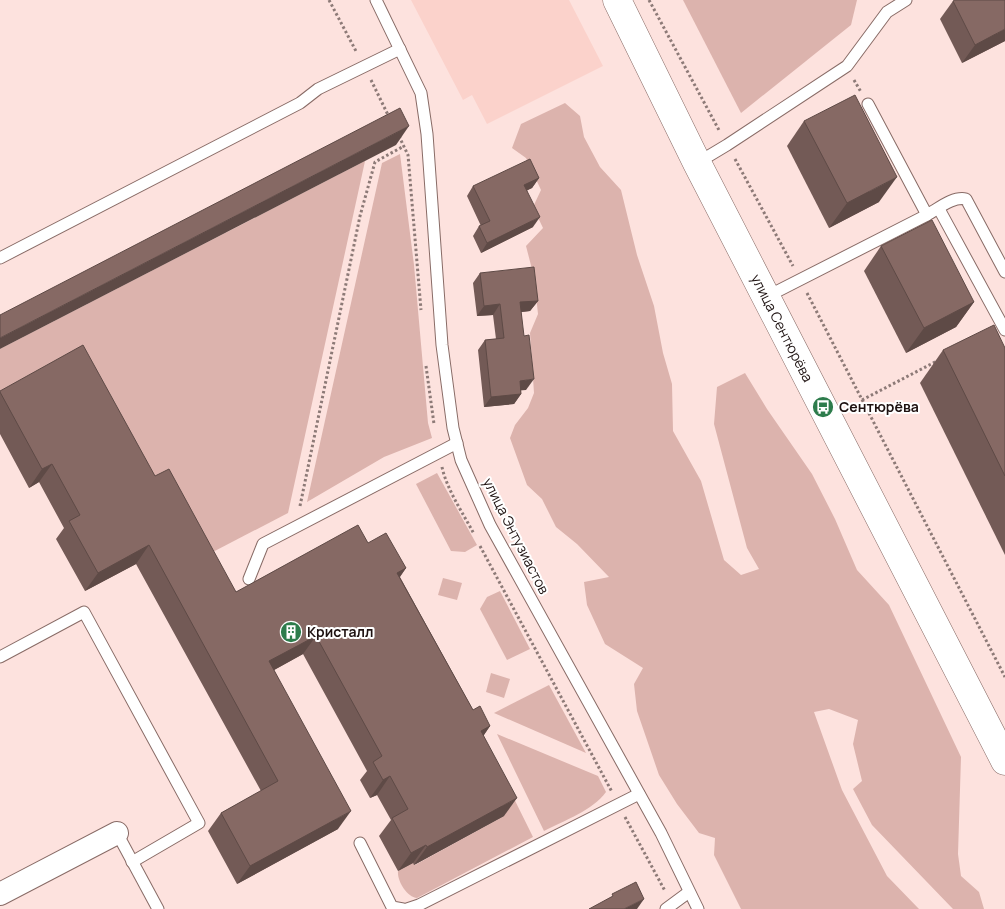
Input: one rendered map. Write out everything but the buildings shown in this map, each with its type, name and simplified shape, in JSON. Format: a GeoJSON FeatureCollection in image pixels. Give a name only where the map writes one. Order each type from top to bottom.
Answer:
{"type":"FeatureCollection","features":[{"type":"Feature","properties":{"kind":"main road","name":"улица Сентюрёва"},"geometry":{"type":"LineString","coordinates":[[617,0],[697,163],[1005,761]]}},
{"type":"Feature","properties":{"kind":"street"},"geometry":{"type":"LineString","coordinates":[[0,894],[117,833]]}},
{"type":"Feature","properties":{"kind":"lane","name":"улица Энтузиастов"},"geometry":{"type":"LineString","coordinates":[[376,0],[421,93],[426,126],[442,345],[453,428],[461,460],[490,525],[639,794],[698,909]]}},
{"type":"Feature","properties":{"kind":"lane"},"geometry":{"type":"LineString","coordinates":[[697,163],[727,146],[847,66],[887,12],[906,0]]}},
{"type":"Feature","properties":{"kind":"lane"},"geometry":{"type":"LineString","coordinates":[[0,258],[292,108],[318,89],[400,49]]}},
{"type":"Feature","properties":{"kind":"lane"},"geometry":{"type":"LineString","coordinates":[[868,104],[926,215]]}},
{"type":"Feature","properties":{"kind":"lane"},"geometry":{"type":"LineString","coordinates":[[766,298],[961,198],[966,199],[1005,272]]}},
{"type":"Feature","properties":{"kind":"lane"},"geometry":{"type":"LineString","coordinates":[[939,209],[1005,330]]}},
{"type":"Feature","properties":{"kind":"lane"},"geometry":{"type":"LineString","coordinates":[[249,578],[263,544],[457,443]]}},
{"type":"Feature","properties":{"kind":"lane"},"geometry":{"type":"LineString","coordinates":[[0,657],[84,612],[199,823],[132,862]]}},
{"type":"Feature","properties":{"kind":"lane"},"geometry":{"type":"LineString","coordinates":[[407,909],[419,905],[639,794]]}},
{"type":"Feature","properties":{"kind":"lane"},"geometry":{"type":"LineString","coordinates":[[117,833],[158,909]]}},
{"type":"Feature","properties":{"kind":"lane"},"geometry":{"type":"LineString","coordinates":[[360,843],[392,906],[403,909]]}},
{"type":"Feature","properties":{"kind":"lane"},"geometry":{"type":"LineString","coordinates":[[666,909],[689,892]]}},
{"type":"Feature","properties":{"kind":"path"},"geometry":{"type":"LineString","coordinates":[[847,66],[868,104]]}},
{"type":"Feature","properties":{"kind":"path"},"geometry":{"type":"LineString","coordinates":[[298,526],[305,476],[360,216],[375,162],[404,146]]}},
{"type":"Feature","properties":{"kind":"path"},"geometry":{"type":"LineString","coordinates":[[862,400],[942,359]]}},
{"type":"Feature","properties":{"kind":"path"},"geometry":{"type":"LineString","coordinates":[[932,534],[1005,677]]}},
{"type":"Feature","properties":{"kind":"shaded area"},"geometry":{"type":"Polygon","coordinates":[[[411,0],[569,0],[603,66],[487,124],[472,95],[463,100],[411,0]]]}},
{"type":"Feature","properties":{"kind":"shaded area"},"geometry":{"type":"Polygon","coordinates":[[[683,0],[857,0],[851,25],[741,113],[683,0]]]}},
{"type":"Feature","properties":{"kind":"shaded area"},"geometry":{"type":"Polygon","coordinates":[[[565,103],[580,116],[584,137],[600,167],[621,190],[637,255],[654,306],[663,353],[672,384],[673,431],[701,481],[724,560],[741,575],[759,569],[747,548],[714,424],[717,387],[745,373],[767,409],[812,474],[835,519],[857,570],[889,605],[961,757],[958,854],[961,876],[979,892],[984,909],[953,909],[872,825],[853,789],[862,781],[853,744],[858,720],[829,709],[814,712],[842,790],[887,876],[919,909],[741,909],[714,855],[715,838],[699,833],[677,804],[659,775],[637,711],[634,684],[643,668],[605,644],[587,605],[584,582],[609,577],[577,544],[556,527],[542,499],[527,485],[510,438],[515,425],[528,408],[534,393],[530,333],[538,314],[534,277],[526,246],[543,228],[533,207],[541,190],[526,158],[512,148],[521,124],[565,103]]]}},
{"type":"Feature","properties":{"kind":"shaded area"},"geometry":{"type":"Polygon","coordinates":[[[400,154],[414,265],[428,423],[432,438],[384,457],[307,502],[382,163],[400,154]]]}},
{"type":"Feature","properties":{"kind":"shaded area"},"geometry":{"type":"Polygon","coordinates":[[[365,161],[288,513],[209,554],[0,402],[0,349],[365,161]]]}},
{"type":"Feature","properties":{"kind":"shaded area"},"geometry":{"type":"Polygon","coordinates":[[[437,473],[477,545],[465,552],[451,551],[416,484],[437,473]]]}},
{"type":"Feature","properties":{"kind":"shaded area"},"geometry":{"type":"Polygon","coordinates":[[[443,578],[462,583],[457,600],[438,595],[443,578]]]}},
{"type":"Feature","properties":{"kind":"shaded area"},"geometry":{"type":"Polygon","coordinates":[[[500,591],[530,649],[507,660],[480,609],[487,597],[500,591]]]}},
{"type":"Feature","properties":{"kind":"shaded area"},"geometry":{"type":"Polygon","coordinates":[[[491,673],[510,679],[504,698],[486,692],[491,673]]]}},
{"type":"Feature","properties":{"kind":"shaded area"},"geometry":{"type":"Polygon","coordinates":[[[549,685],[586,753],[494,713],[549,685]]]}},
{"type":"Feature","properties":{"kind":"shaded area"},"geometry":{"type":"Polygon","coordinates":[[[480,730],[533,837],[417,898],[413,897],[403,888],[398,871],[413,863],[415,865],[504,816],[480,730]]]}},
{"type":"Feature","properties":{"kind":"shaded area"},"geometry":{"type":"Polygon","coordinates":[[[497,734],[598,776],[606,792],[586,810],[544,831],[497,734]]]}},
{"type":"Feature","properties":{"kind":"place","name":"Сентюрёва"},"geometry":{"type":"Point","coordinates":[823,407]}},
{"type":"Feature","properties":{"kind":"place","name":"Кристалл"},"geometry":{"type":"Point","coordinates":[291,632]}}]}
